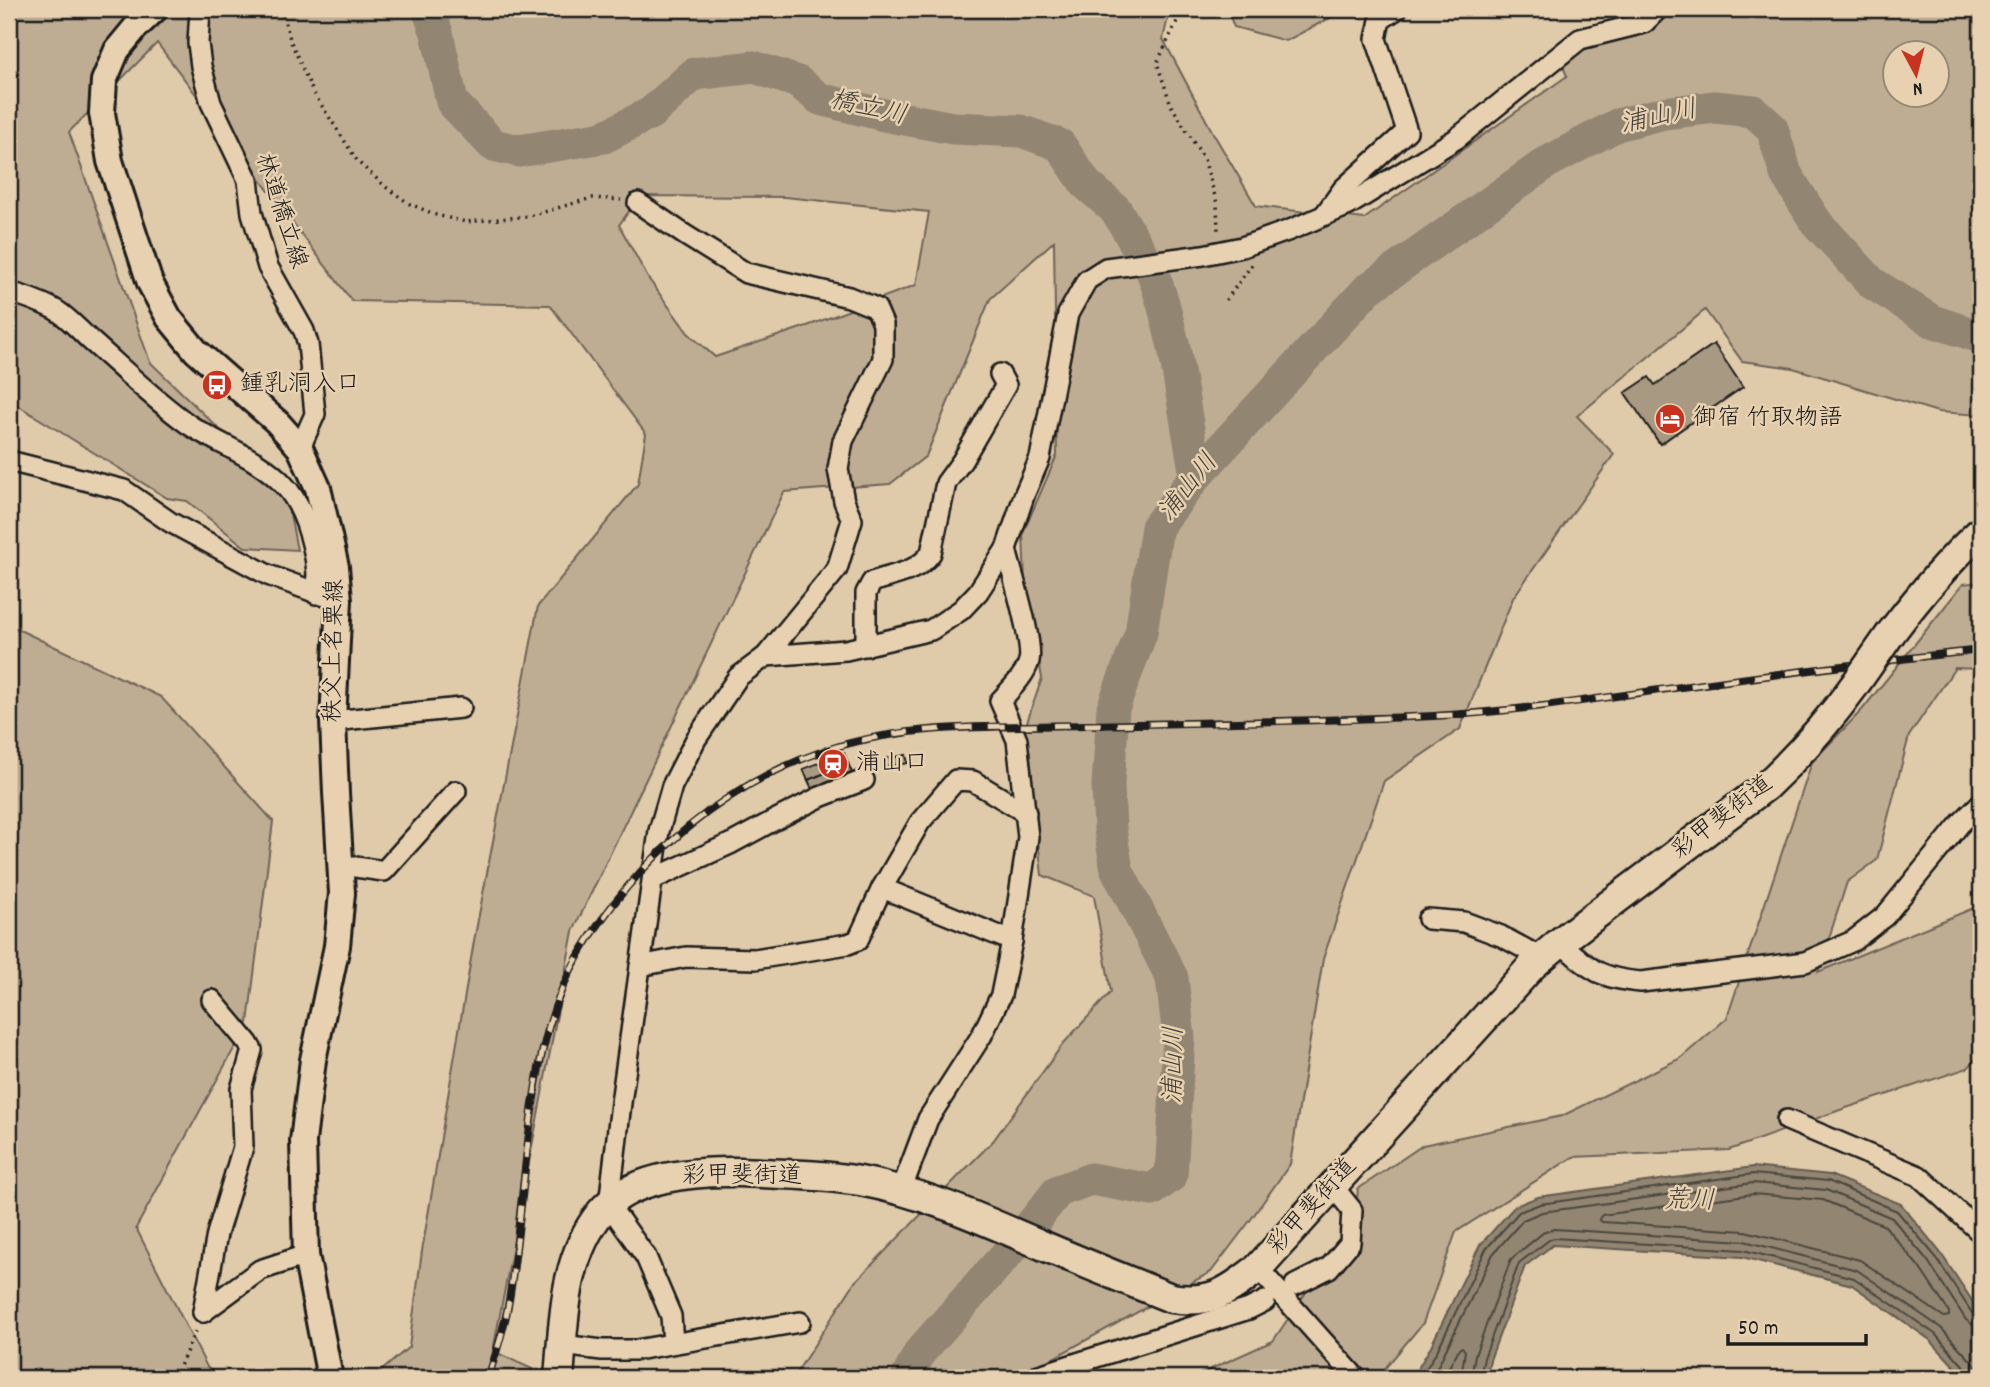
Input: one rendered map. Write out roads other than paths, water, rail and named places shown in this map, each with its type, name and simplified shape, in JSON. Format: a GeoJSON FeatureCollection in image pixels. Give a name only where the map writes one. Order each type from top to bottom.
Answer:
{"type":"FeatureCollection","features":[{"type":"Feature","properties":{"kind":"highway","name":"彩甲斐街道"},"geometry":{"type":"LineString","coordinates":[[559,1378],[567,1288],[579,1248],[587,1232],[603,1210],[620,1196],[652,1181],[688,1174],[726,1172],[860,1181],[959,1209],[1171,1298],[1189,1301],[1228,1291],[1258,1268],[1551,950],[1766,786],[1794,760],[1827,723],[1924,590],[1981,531]]}},
{"type":"Feature","properties":{"kind":"main road","name":"秩父上名栗線"},"geometry":{"type":"LineString","coordinates":[[155,9],[117,50],[104,81],[102,113],[110,162],[150,283],[169,318],[196,351],[277,422],[300,448],[318,488],[336,567],[328,597],[342,893],[337,946],[313,1060],[303,1141],[306,1255],[330,1378]]}},
{"type":"Feature","properties":{"kind":"street","name":"林道橋立線"},"geometry":{"type":"LineString","coordinates":[[200,9],[198,43],[211,103],[248,180],[252,213],[268,267],[304,331],[308,344],[315,414],[300,448]]}},
{"type":"Feature","properties":{"kind":"street"},"geometry":{"type":"LineString","coordinates":[[1325,215],[1343,189],[1407,131],[1376,39],[1380,20],[1398,9]]}},
{"type":"Feature","properties":{"kind":"street"},"geometry":{"type":"LineString","coordinates":[[766,656],[846,650],[931,630],[961,610],[978,592],[1006,549],[1040,458],[1068,314],[1087,280],[1106,268],[1211,254],[1242,247],[1349,205],[1456,139],[1580,40],[1644,23],[1658,9]]}},
{"type":"Feature","properties":{"kind":"street"},"geometry":{"type":"LineString","coordinates":[[638,203],[746,272],[849,297],[876,308],[883,324],[883,359],[843,441],[838,469],[844,501],[852,520],[837,569],[766,656],[738,677],[696,739],[673,786],[659,831],[609,1205],[646,1257],[671,1316],[673,1343]]}},
{"type":"Feature","properties":{"kind":"street"},"geometry":{"type":"LineString","coordinates":[[9,292],[55,310],[154,399],[191,426],[265,468],[285,485],[298,506],[309,535],[317,566],[318,584],[328,597]]}},
{"type":"Feature","properties":{"kind":"street"},"geometry":{"type":"LineString","coordinates":[[866,646],[866,593],[872,582],[910,571],[925,561],[931,553],[946,483],[1000,398],[1006,385],[1000,374]]}},
{"type":"Feature","properties":{"kind":"street"},"geometry":{"type":"LineString","coordinates":[[9,461],[124,490],[170,522],[268,575],[328,597]]}},
{"type":"Feature","properties":{"kind":"street"},"geometry":{"type":"LineString","coordinates":[[901,1191],[928,1119],[982,1035],[1001,995],[1012,942],[1028,837],[1017,740],[1000,701],[1023,674],[1030,660],[1026,626],[1006,549]]}},
{"type":"Feature","properties":{"kind":"street"},"geometry":{"type":"LineString","coordinates":[[334,721],[461,708]]}},
{"type":"Feature","properties":{"kind":"street"},"geometry":{"type":"LineString","coordinates":[[653,879],[732,843],[820,797],[864,780]]}},
{"type":"Feature","properties":{"kind":"street"},"geometry":{"type":"LineString","coordinates":[[640,966],[686,957],[755,959],[848,944],[858,940],[881,887],[920,822],[956,780],[973,781],[1026,813]]}},
{"type":"Feature","properties":{"kind":"street"},"geometry":{"type":"LineString","coordinates":[[341,865],[384,871],[456,791]]}},
{"type":"Feature","properties":{"kind":"street"},"geometry":{"type":"LineString","coordinates":[[1428,919],[1464,922],[1551,950],[1600,974],[1619,980],[1640,982],[1805,962],[1853,941],[1885,916],[1960,824],[1981,803]]}},
{"type":"Feature","properties":{"kind":"street"},"geometry":{"type":"LineString","coordinates":[[881,887],[1012,942]]}},
{"type":"Feature","properties":{"kind":"street"},"geometry":{"type":"LineString","coordinates":[[212,1000],[252,1050],[242,1089],[243,1147],[217,1234],[203,1312],[260,1270],[306,1255]]}},
{"type":"Feature","properties":{"kind":"street"},"geometry":{"type":"LineString","coordinates":[[1787,1120],[1919,1176],[1981,1233]]}},
{"type":"Feature","properties":{"kind":"street"},"geometry":{"type":"LineString","coordinates":[[1295,1285],[1329,1268],[1350,1243],[1352,1210],[1332,1185]]}},
{"type":"Feature","properties":{"kind":"street"},"geometry":{"type":"LineString","coordinates":[[1258,1268],[1356,1378]]}},
{"type":"Feature","properties":{"kind":"street"},"geometry":{"type":"LineString","coordinates":[[1036,1376],[1250,1309],[1265,1301]]}},
{"type":"Feature","properties":{"kind":"street"},"geometry":{"type":"LineString","coordinates":[[562,1345],[602,1350],[636,1350],[800,1322]]}},
{"type":"Feature","properties":{"kind":"water","name":"荒川"},"geometry":{"type":"Polygon","coordinates":[[[1753,1167],[1830,1175],[1901,1204],[1940,1252],[1981,1314],[1981,1378],[1965,1378],[1930,1340],[1852,1285],[1742,1257],[1553,1245],[1525,1266],[1490,1360],[1486,1378],[1417,1378],[1417,1370],[1480,1245],[1515,1206],[1538,1197],[1753,1167]]]}},
{"type":"Feature","properties":{"kind":"waterway","name":"橋立川"},"geometry":{"type":"LineString","coordinates":[[428,9],[437,33],[452,102],[493,145],[519,151],[604,137],[651,113],[694,74],[754,67],[798,82],[820,99],[953,128],[1021,131],[1060,145],[1086,184],[1116,210],[1153,273],[1174,347],[1196,476]]}},
{"type":"Feature","properties":{"kind":"waterway","name":"浦山川"},"geometry":{"type":"LineString","coordinates":[[907,1378],[920,1352],[1019,1240],[1058,1191],[1091,1179],[1152,1190],[1171,1176],[1179,1038],[1172,978],[1117,870],[1110,829],[1108,786],[1113,708],[1141,633],[1157,527],[1196,476],[1368,289],[1546,163],[1617,125],[1664,113],[1715,107],[1753,111],[1772,128],[1786,174],[1816,222],[1872,283],[1932,321],[1981,337]]}},
{"type":"Feature","properties":{"kind":"railway"},"geometry":{"type":"LineString","coordinates":[[488,1378],[508,1305],[538,1074],[549,1025],[567,978],[602,920],[628,886],[657,855],[688,827],[722,802],[796,761],[866,739],[928,730],[1464,714],[1554,705],[1981,650]]}},
{"type":"Feature","properties":{"kind":"place","name":"鍾乳洞入口"},"geometry":{"type":"Point","coordinates":[217,385]}},
{"type":"Feature","properties":{"kind":"place","name":"御宿 竹取物語"},"geometry":{"type":"Point","coordinates":[1670,419]}},
{"type":"Feature","properties":{"kind":"place","name":"浦山口"},"geometry":{"type":"Point","coordinates":[833,764]}}]}
